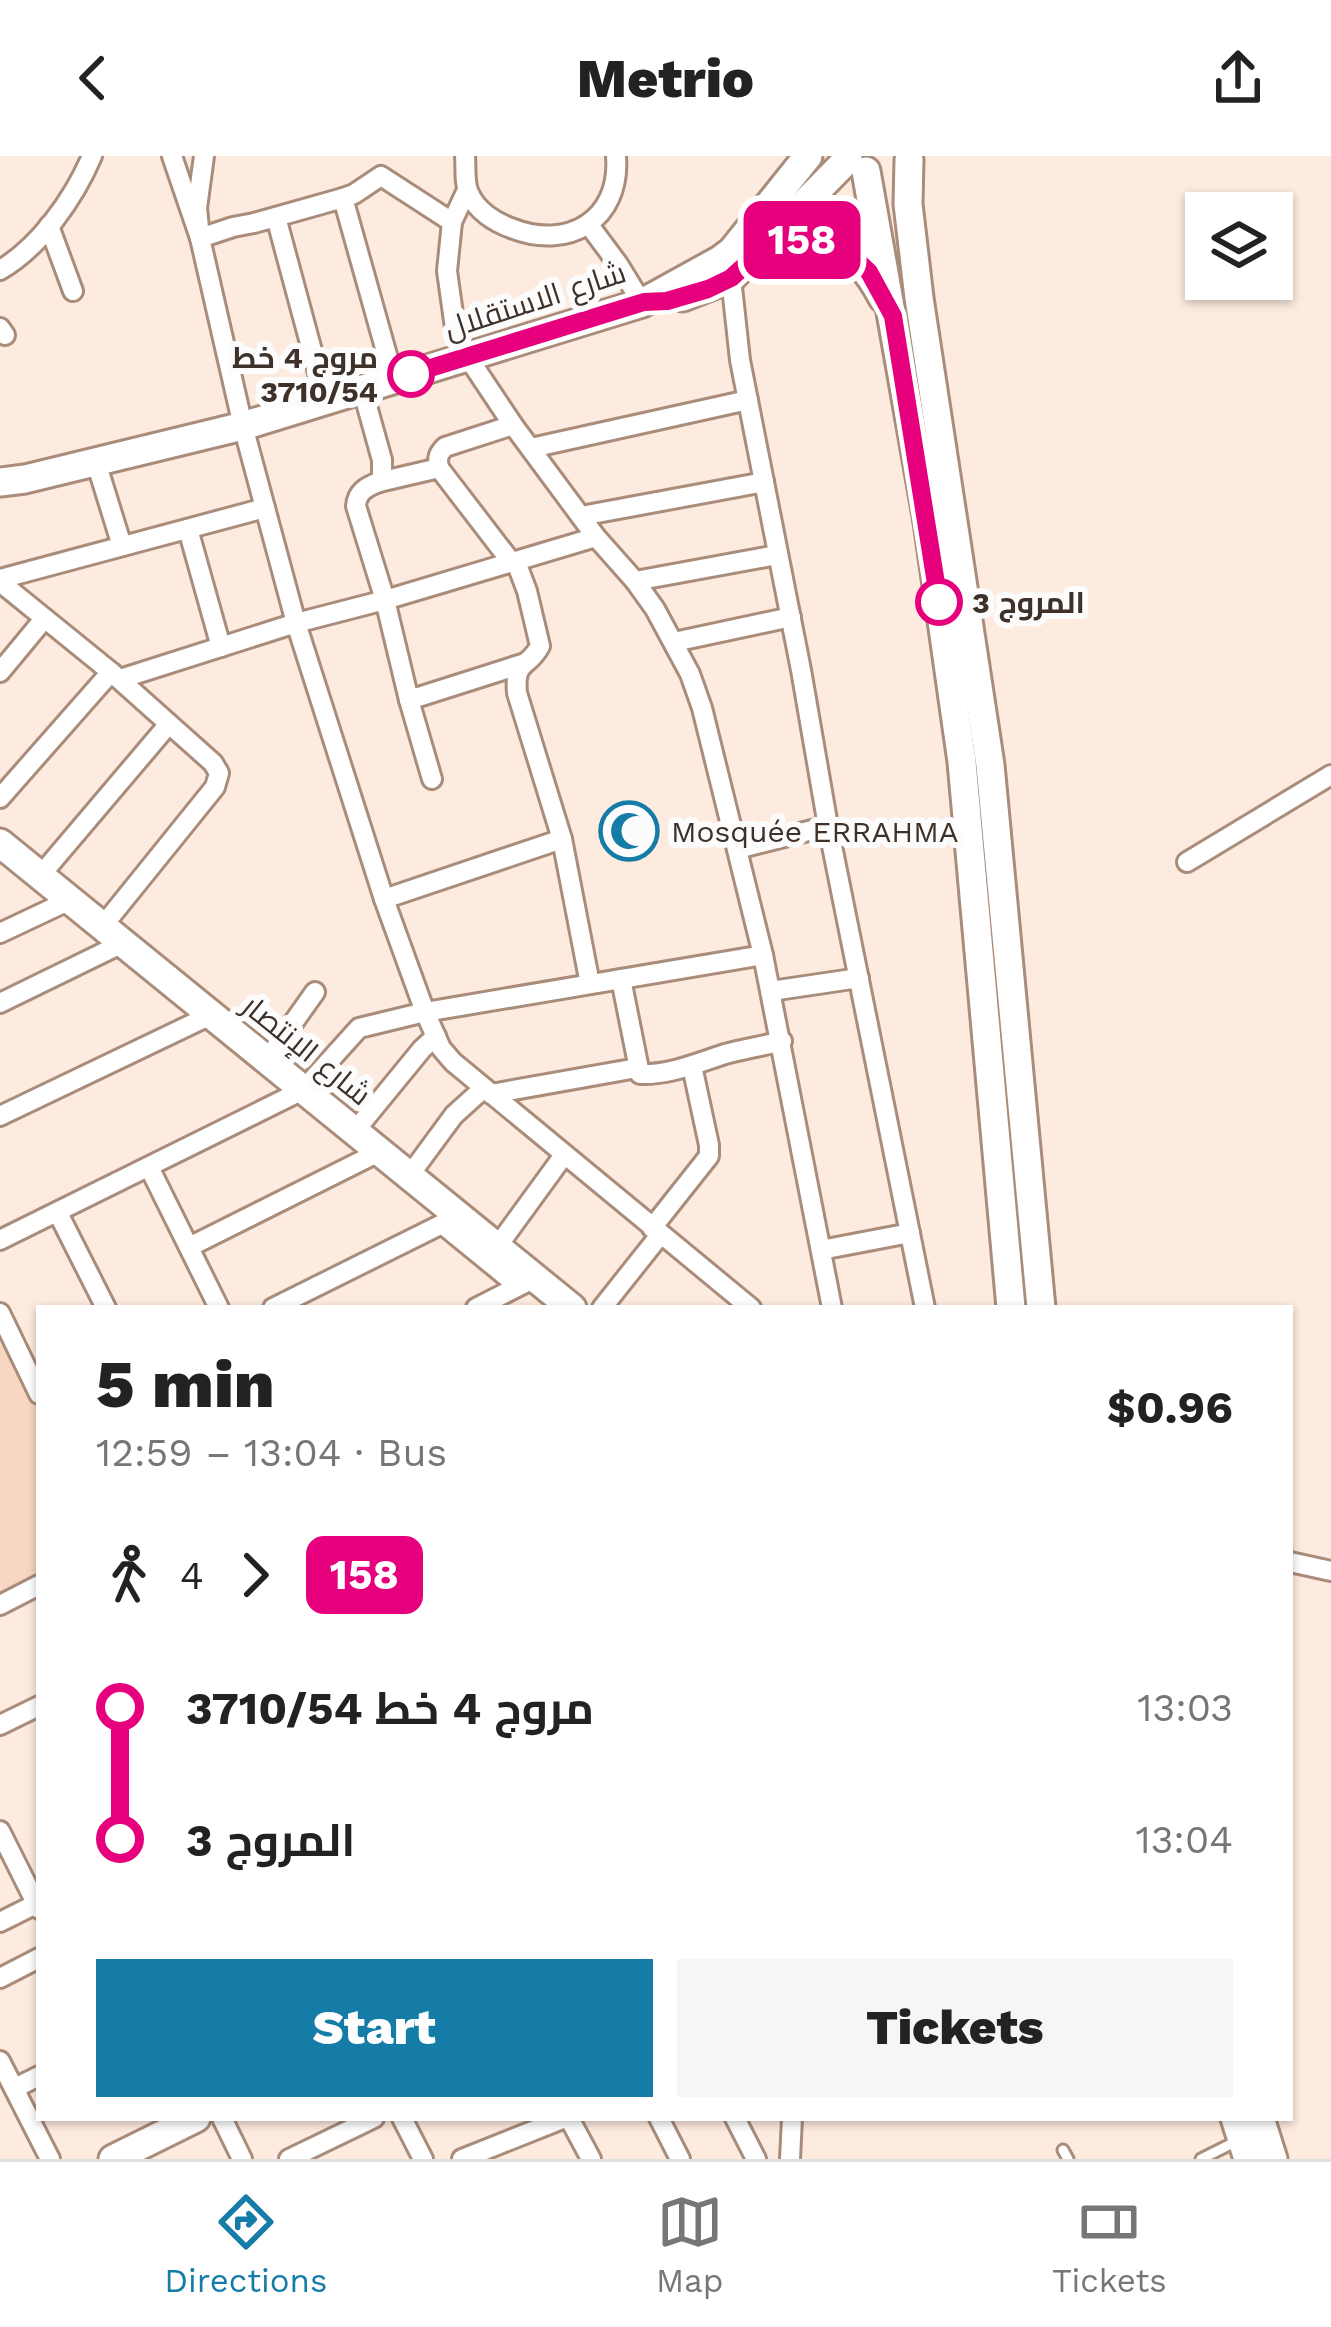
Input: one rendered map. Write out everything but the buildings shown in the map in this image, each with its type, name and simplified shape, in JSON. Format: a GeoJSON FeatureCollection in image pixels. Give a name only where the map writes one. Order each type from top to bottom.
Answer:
{"type":"FeatureCollection","features":[{"type":"Feature","properties":{"kind":"main road"},"geometry":{"type":"LineString","coordinates":[[739,262],[784,156]]}},
{"type":"Feature","properties":{"kind":"main road"},"geometry":{"type":"LineString","coordinates":[[739,262],[808,156]]}},
{"type":"Feature","properties":{"kind":"main road"},"geometry":{"type":"LineString","coordinates":[[853,162],[889,172],[910,158]]}},
{"type":"Feature","properties":{"kind":"main road"},"geometry":{"type":"LineString","coordinates":[[910,158],[908,204],[919,298],[990,766],[1041,1305]]}},
{"type":"Feature","properties":{"kind":"main road"},"geometry":{"type":"LineString","coordinates":[[739,262],[853,162]]}},
{"type":"Feature","properties":{"kind":"main road"},"geometry":{"type":"LineString","coordinates":[[853,162],[893,316],[962,762],[1011,1305]]}},
{"type":"Feature","properties":{"kind":"main road"},"geometry":{"type":"LineString","coordinates":[[739,262],[804,240],[827,243],[849,253],[869,272],[893,316]]}},
{"type":"Feature","properties":{"kind":"main road","name":"شارع الاستقلال"},"geometry":{"type":"LineString","coordinates":[[0,482],[243,426],[643,303],[720,260],[739,262]]}},
{"type":"Feature","properties":{"kind":"main road","name":"شارع الإنتصار"},"geometry":{"type":"LineString","coordinates":[[0,843],[497,1247],[526,1282],[567,1305]]}},
{"type":"Feature","properties":{"kind":"main road"},"geometry":{"type":"LineString","coordinates":[[113,2159],[190,2121]]}},
{"type":"Feature","properties":{"kind":"main road"},"geometry":{"type":"LineString","coordinates":[[1246,2133],[1273,2159]]}},
{"type":"Feature","properties":{"kind":"street"},"geometry":{"type":"LineString","coordinates":[[0,270],[49,226],[92,156]]}},
{"type":"Feature","properties":{"kind":"street"},"geometry":{"type":"LineString","coordinates":[[172,156],[200,238],[243,426],[296,623],[384,899],[436,1036],[453,1062],[748,1305]]}},
{"type":"Feature","properties":{"kind":"street"},"geometry":{"type":"LineString","coordinates":[[200,238],[197,208],[204,156]]}},
{"type":"Feature","properties":{"kind":"street"},"geometry":{"type":"LineString","coordinates":[[465,156],[466,190],[452,222],[447,271],[455,328],[466,356],[596,537],[634,581],[690,674],[764,955],[831,1305]]}},
{"type":"Feature","properties":{"kind":"street"},"geometry":{"type":"LineString","coordinates":[[466,190],[494,221],[517,231],[558,236],[589,225],[607,205],[615,188],[616,156]]}},
{"type":"Feature","properties":{"kind":"street"},"geometry":{"type":"LineString","coordinates":[[200,238],[343,198],[381,176],[452,222]]}},
{"type":"Feature","properties":{"kind":"street"},"geometry":{"type":"LineString","coordinates":[[343,198],[394,380]]}},
{"type":"Feature","properties":{"kind":"street"},"geometry":{"type":"LineString","coordinates":[[276,217],[325,399]]}},
{"type":"Feature","properties":{"kind":"street"},"geometry":{"type":"LineString","coordinates":[[589,225],[643,303]]}},
{"type":"Feature","properties":{"kind":"street"},"geometry":{"type":"LineString","coordinates":[[49,226],[73,291]]}},
{"type":"Feature","properties":{"kind":"street"},"geometry":{"type":"LineString","coordinates":[[739,262],[733,308],[748,400],[924,1305]]}},
{"type":"Feature","properties":{"kind":"street"},"geometry":{"type":"LineString","coordinates":[[362,388],[382,460],[379,482]]}},
{"type":"Feature","properties":{"kind":"street"},"geometry":{"type":"LineString","coordinates":[[532,448],[748,400]]}},
{"type":"Feature","properties":{"kind":"street"},"geometry":{"type":"LineString","coordinates":[[410,700],[522,664],[540,646],[514,563],[439,468],[439,454],[446,447],[513,425]]}},
{"type":"Feature","properties":{"kind":"street"},"geometry":{"type":"LineString","coordinates":[[96,462],[122,546]]}},
{"type":"Feature","properties":{"kind":"street"},"geometry":{"type":"LineString","coordinates":[[431,779],[356,506],[363,490],[379,482],[439,468]]}},
{"type":"Feature","properties":{"kind":"street"},"geometry":{"type":"LineString","coordinates":[[581,516],[764,482]]}},
{"type":"Feature","properties":{"kind":"street"},"geometry":{"type":"LineString","coordinates":[[0,581],[265,508]]}},
{"type":"Feature","properties":{"kind":"street"},"geometry":{"type":"LineString","coordinates":[[188,529],[221,647]]}},
{"type":"Feature","properties":{"kind":"street"},"geometry":{"type":"LineString","coordinates":[[0,798],[115,675],[596,537]]}},
{"type":"Feature","properties":{"kind":"street"},"geometry":{"type":"LineString","coordinates":[[634,581],[777,555]]}},
{"type":"Feature","properties":{"kind":"street"},"geometry":{"type":"LineString","coordinates":[[0,581],[115,675],[219,773],[112,935],[0,1003]]}},
{"type":"Feature","properties":{"kind":"street"},"geometry":{"type":"LineString","coordinates":[[674,642],[790,617]]}},
{"type":"Feature","properties":{"kind":"street"},"geometry":{"type":"LineString","coordinates":[[0,672],[44,619]]}},
{"type":"Feature","properties":{"kind":"street"},"geometry":{"type":"LineString","coordinates":[[522,664],[516,676],[517,692],[562,839],[590,984]]}},
{"type":"Feature","properties":{"kind":"street"},"geometry":{"type":"LineString","coordinates":[[40,876],[168,725]]}},
{"type":"Feature","properties":{"kind":"street"},"geometry":{"type":"LineString","coordinates":[[1187,862],[1331,775]]}},
{"type":"Feature","properties":{"kind":"street"},"geometry":{"type":"LineString","coordinates":[[737,849],[828,826]]}},
{"type":"Feature","properties":{"kind":"street"},"geometry":{"type":"LineString","coordinates":[[384,899],[562,839]]}},
{"type":"Feature","properties":{"kind":"street"},"geometry":{"type":"LineString","coordinates":[[0,933],[70,900]]}},
{"type":"Feature","properties":{"kind":"street"},"geometry":{"type":"LineString","coordinates":[[0,1240],[303,1090],[359,1028],[425,1012],[764,955]]}},
{"type":"Feature","properties":{"kind":"street"},"geometry":{"type":"LineString","coordinates":[[771,991],[859,978]]}},
{"type":"Feature","properties":{"kind":"street"},"geometry":{"type":"LineString","coordinates":[[621,979],[640,1074],[692,1066],[782,1041]]}},
{"type":"Feature","properties":{"kind":"street"},"geometry":{"type":"LineString","coordinates":[[266,1060],[314,992]]}},
{"type":"Feature","properties":{"kind":"street"},"geometry":{"type":"LineString","coordinates":[[0,1116],[211,1016]]}},
{"type":"Feature","properties":{"kind":"street"},"geometry":{"type":"LineString","coordinates":[[354,1132],[436,1036]]}},
{"type":"Feature","properties":{"kind":"street"},"geometry":{"type":"LineString","coordinates":[[604,1305],[709,1156],[692,1066]]}},
{"type":"Feature","properties":{"kind":"street"},"geometry":{"type":"LineString","coordinates":[[409,1176],[454,1115],[488,1091],[637,1068]]}},
{"type":"Feature","properties":{"kind":"street"},"geometry":{"type":"LineString","coordinates":[[189,1247],[380,1152]]}},
{"type":"Feature","properties":{"kind":"street"},"geometry":{"type":"LineString","coordinates":[[497,1247],[564,1155]]}},
{"type":"Feature","properties":{"kind":"street"},"geometry":{"type":"LineString","coordinates":[[149,1167],[218,1305]]}},
{"type":"Feature","properties":{"kind":"street"},"geometry":{"type":"LineString","coordinates":[[58,1213],[104,1305]]}},
{"type":"Feature","properties":{"kind":"street"},"geometry":{"type":"LineString","coordinates":[[279,1305],[442,1224],[526,1282],[482,1305]]}},
{"type":"Feature","properties":{"kind":"street"},"geometry":{"type":"LineString","coordinates":[[821,1250],[910,1233]]}},
{"type":"Feature","properties":{"kind":"street"},"geometry":{"type":"LineString","coordinates":[[715,1305],[730,1291]]}},
{"type":"Feature","properties":{"kind":"street"},"geometry":{"type":"LineString","coordinates":[[0,1312],[36,1388]]}},
{"type":"Feature","properties":{"kind":"street"},"geometry":{"type":"LineString","coordinates":[[1293,1563],[1331,1570]]}},
{"type":"Feature","properties":{"kind":"street"},"geometry":{"type":"LineString","coordinates":[[0,1605],[36,1587]]}},
{"type":"Feature","properties":{"kind":"street"},"geometry":{"type":"LineString","coordinates":[[0,1725],[36,1707]]}},
{"type":"Feature","properties":{"kind":"street"},"geometry":{"type":"LineString","coordinates":[[0,1831],[36,1902]]}},
{"type":"Feature","properties":{"kind":"street"},"geometry":{"type":"LineString","coordinates":[[0,1922],[36,1907]]}},
{"type":"Feature","properties":{"kind":"street"},"geometry":{"type":"LineString","coordinates":[[0,1978],[36,1960]]}},
{"type":"Feature","properties":{"kind":"street"},"geometry":{"type":"LineString","coordinates":[[0,2062],[50,2159]]}},
{"type":"Feature","properties":{"kind":"street"},"geometry":{"type":"LineString","coordinates":[[15,2088],[36,2078]]}},
{"type":"Feature","properties":{"kind":"street"},"geometry":{"type":"LineString","coordinates":[[223,2121],[242,2159]]}},
{"type":"Feature","properties":{"kind":"street"},"geometry":{"type":"LineString","coordinates":[[289,2159],[369,2121]]}},
{"type":"Feature","properties":{"kind":"street"},"geometry":{"type":"LineString","coordinates":[[404,2121],[423,2159]]}},
{"type":"Feature","properties":{"kind":"street"},"geometry":{"type":"LineString","coordinates":[[462,2159],[559,2121]]}},
{"type":"Feature","properties":{"kind":"street"},"geometry":{"type":"LineString","coordinates":[[569,2121],[591,2159]]}},
{"type":"Feature","properties":{"kind":"street"},"geometry":{"type":"LineString","coordinates":[[661,2121],[680,2159]]}},
{"type":"Feature","properties":{"kind":"street"},"geometry":{"type":"LineString","coordinates":[[737,2121],[758,2159],[791,2151],[792,2121]]}},
{"type":"Feature","properties":{"kind":"lane"},"geometry":{"type":"LineString","coordinates":[[1201,2159],[1246,2133]]}},
{"type":"Feature","properties":{"kind":"shaded area"},"geometry":{"type":"Polygon","coordinates":[[[0,1326],[36,1398],[36,1577],[0,1595],[0,1326]]]}},
{"type":"Feature","properties":{"kind":"bus line","name":"158"},"geometry":{"type":"LineString","coordinates":[[411,374],[644,302],[708,289],[731,278],[754,257],[781,246],[804,240],[827,243],[849,253],[869,272],[893,316],[939,602]]}},
{"type":"Feature","properties":{"kind":"place","name":"مروج 4 خط 3710/54"},"geometry":{"type":"Point","coordinates":[411,374]}},
{"type":"Feature","properties":{"kind":"place","name":"المروج 3"},"geometry":{"type":"Point","coordinates":[939,602]}},
{"type":"Feature","properties":{"kind":"place","name":"Mosquée ERRAHMA"},"geometry":{"type":"Point","coordinates":[629,831]}}]}
